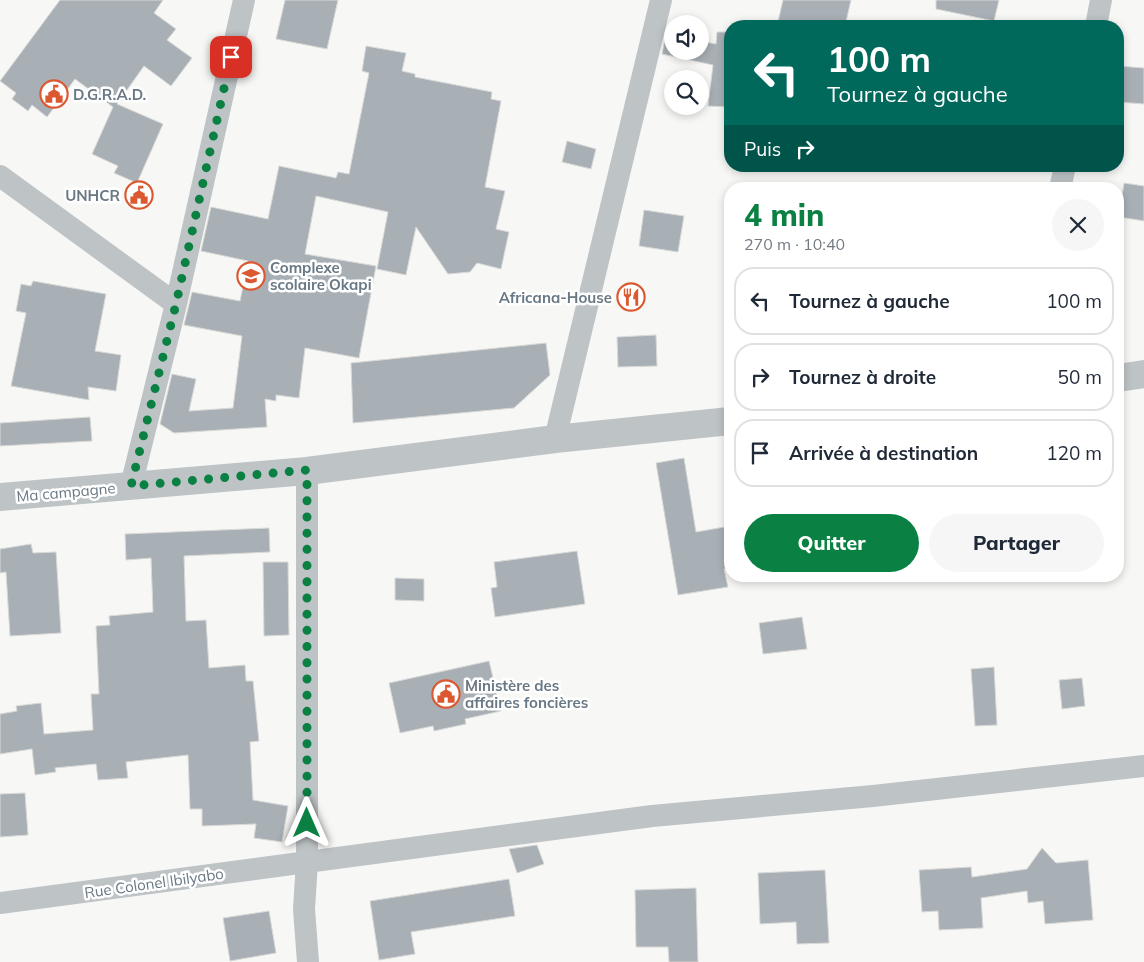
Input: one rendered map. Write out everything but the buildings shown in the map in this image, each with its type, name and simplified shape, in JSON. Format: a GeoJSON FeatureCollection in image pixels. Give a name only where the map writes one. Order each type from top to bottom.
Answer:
{"type":"FeatureCollection","features":[{"type":"Feature","properties":{"kind":"street"},"geometry":{"type":"LineString","coordinates":[[131,486],[176,304],[244,0]]}},
{"type":"Feature","properties":{"kind":"street"},"geometry":{"type":"LineString","coordinates":[[555,439],[661,0]]}},
{"type":"Feature","properties":{"kind":"street"},"geometry":{"type":"LineString","coordinates":[[1097,20],[1101,0]]}},
{"type":"Feature","properties":{"kind":"street"},"geometry":{"type":"LineString","coordinates":[[0,176],[176,304]]}},
{"type":"Feature","properties":{"kind":"street"},"geometry":{"type":"LineString","coordinates":[[1124,377],[1144,374]]}},
{"type":"Feature","properties":{"kind":"street","name":"Ma campagne"},"geometry":{"type":"LineString","coordinates":[[0,497],[307,470],[555,439],[724,422]]}},
{"type":"Feature","properties":{"kind":"street"},"geometry":{"type":"LineString","coordinates":[[307,470],[307,862],[304,909],[308,962]]}},
{"type":"Feature","properties":{"kind":"street","name":"Rue Colonel Ibilyabo"},"geometry":{"type":"LineString","coordinates":[[0,904],[652,816],[873,796],[1144,766]]}},
{"type":"Feature","properties":{"kind":"place","name":"D.G.R.A.D."},"geometry":{"type":"Point","coordinates":[54,94]}},
{"type":"Feature","properties":{"kind":"place","name":"UNHCR"},"geometry":{"type":"Point","coordinates":[139,195]}},
{"type":"Feature","properties":{"kind":"place","name":"Complexe scolaire Okapi"},"geometry":{"type":"Point","coordinates":[251,276]}},
{"type":"Feature","properties":{"kind":"place","name":"Africana-House"},"geometry":{"type":"Point","coordinates":[631,297]}},
{"type":"Feature","properties":{"kind":"place","name":"Ministère des affaires foncières"},"geometry":{"type":"Point","coordinates":[446,694]}},
{"type":"Feature","properties":{"kind":"route"},"geometry":{"type":"LineString","coordinates":[[231,57],[176,304],[131,486],[307,470],[307,823]]}}]}
